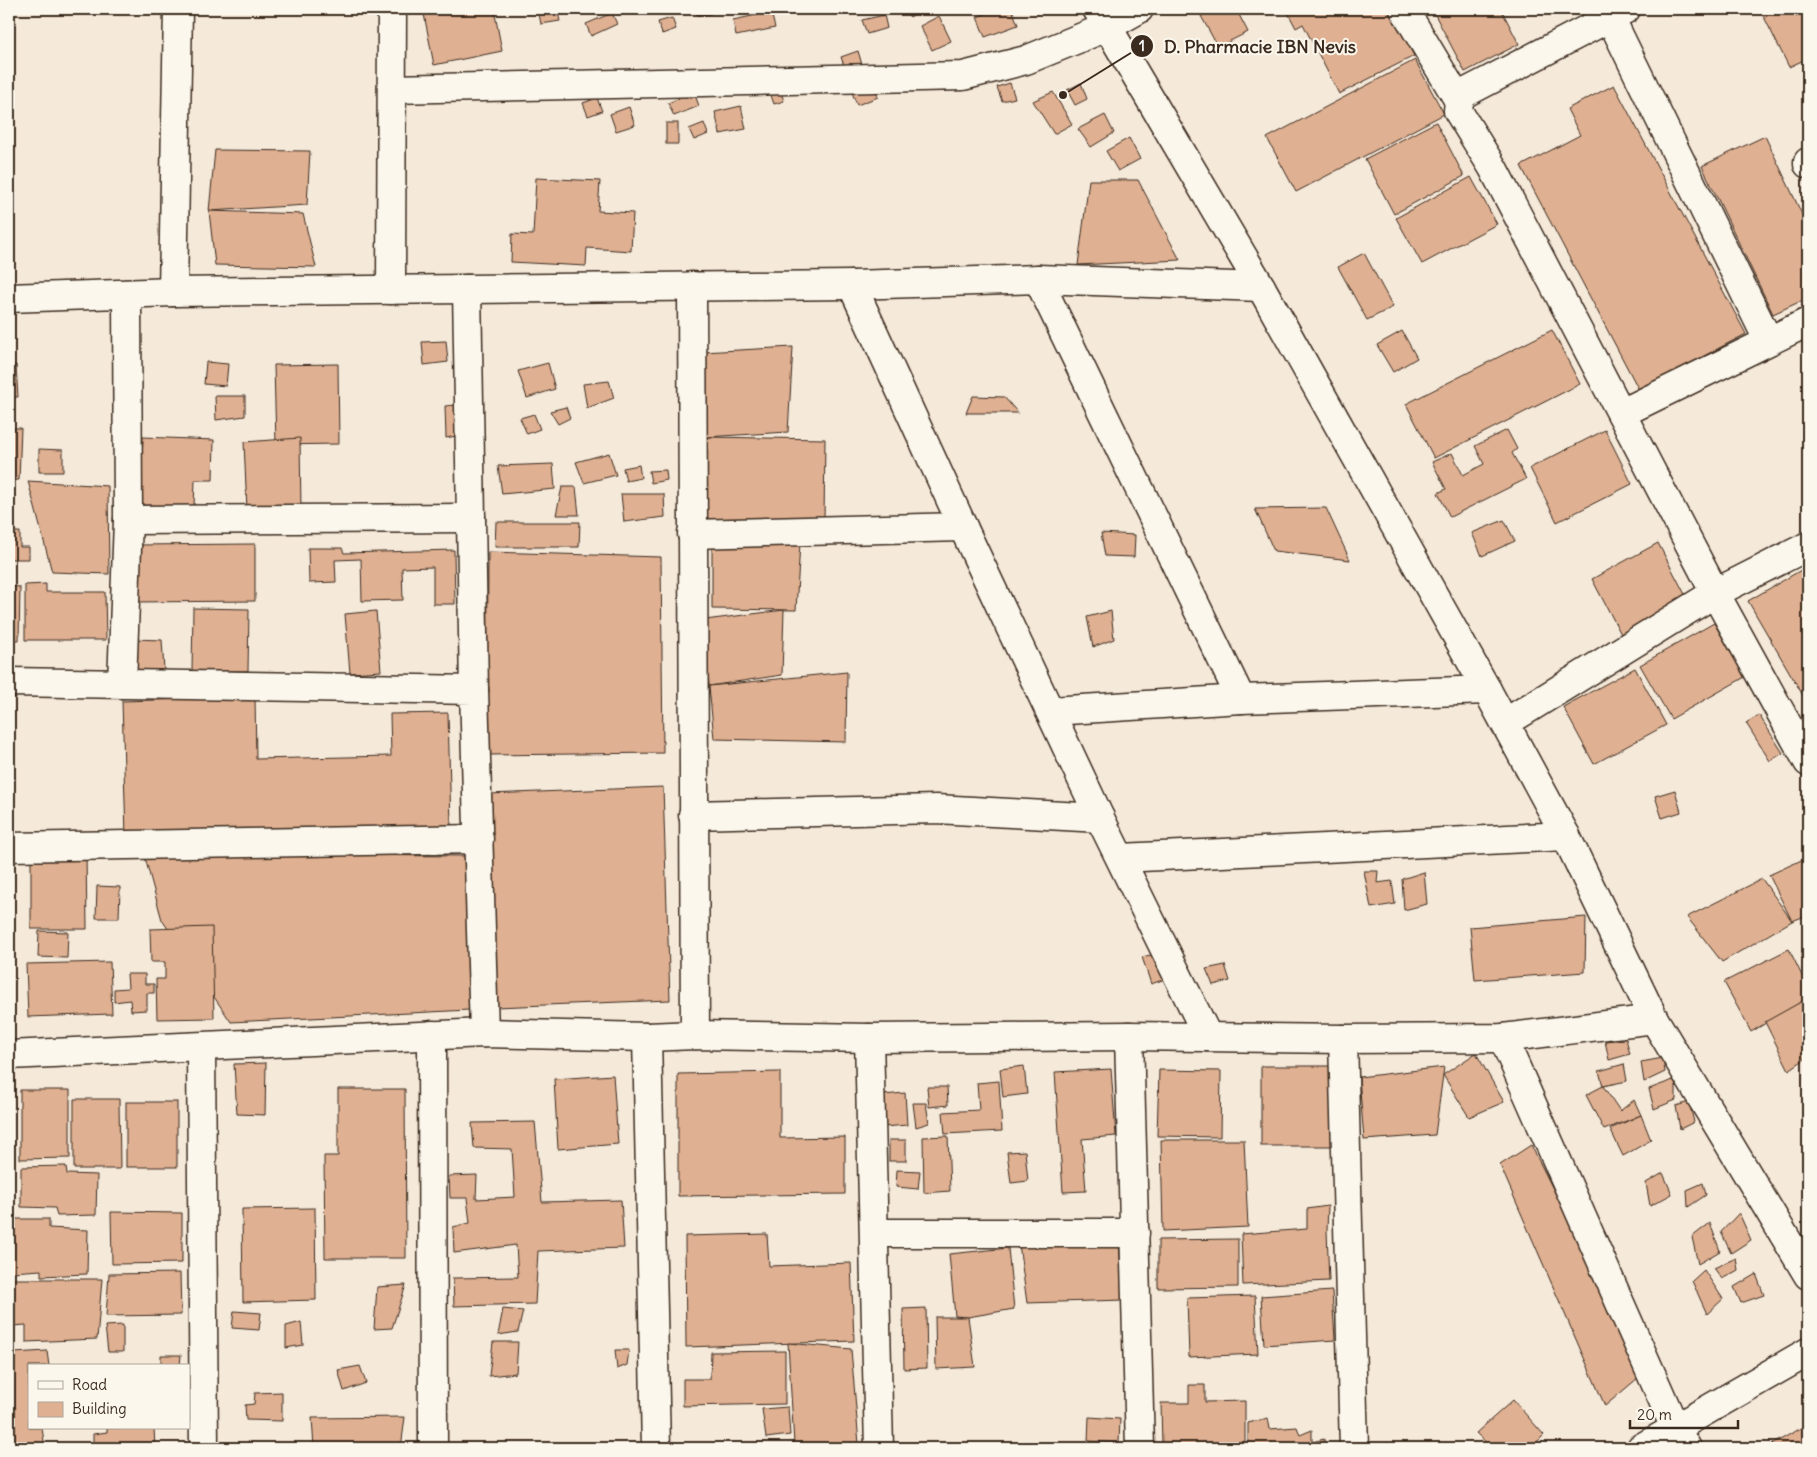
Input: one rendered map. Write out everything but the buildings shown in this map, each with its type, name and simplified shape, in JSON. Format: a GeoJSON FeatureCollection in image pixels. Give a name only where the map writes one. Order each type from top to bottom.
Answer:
{"type":"FeatureCollection","features":[{"type":"Feature","properties":{"kind":"street"},"geometry":{"type":"LineString","coordinates":[[173,292],[178,9]]}},
{"type":"Feature","properties":{"kind":"street"},"geometry":{"type":"LineString","coordinates":[[392,9],[392,290]]}},
{"type":"Feature","properties":{"kind":"street"},"geometry":{"type":"LineString","coordinates":[[392,89],[963,76],[1026,60],[1102,18],[1139,9]]}},
{"type":"Feature","properties":{"kind":"street"},"geometry":{"type":"LineString","coordinates":[[1404,9],[1459,101]]}},
{"type":"Feature","properties":{"kind":"street"},"geometry":{"type":"LineString","coordinates":[[1768,340],[1618,13],[1463,94],[1459,101],[1458,111],[1493,168],[1715,593],[1808,762]]}},
{"type":"Feature","properties":{"kind":"street"},"geometry":{"type":"LineString","coordinates":[[1102,18],[1261,287],[1487,690],[1566,836],[1654,1019],[1808,1275]]}},
{"type":"Feature","properties":{"kind":"street"},"geometry":{"type":"LineString","coordinates":[[9,298],[173,292],[852,285],[1038,278],[1261,287]]}},
{"type":"Feature","properties":{"kind":"street"},"geometry":{"type":"LineString","coordinates":[[1038,278],[1241,699]]}},
{"type":"Feature","properties":{"kind":"street"},"geometry":{"type":"LineString","coordinates":[[852,285],[1100,818],[1208,1037]]}},
{"type":"Feature","properties":{"kind":"street"},"geometry":{"type":"LineString","coordinates":[[692,286],[695,1035]]}},
{"type":"Feature","properties":{"kind":"street"},"geometry":{"type":"LineString","coordinates":[[467,289],[474,690],[484,1033]]}},
{"type":"Feature","properties":{"kind":"street"},"geometry":{"type":"LineString","coordinates":[[122,684],[128,520],[127,294]]}},
{"type":"Feature","properties":{"kind":"street"},"geometry":{"type":"LineString","coordinates":[[1622,412],[1808,322]]}},
{"type":"Feature","properties":{"kind":"street"},"geometry":{"type":"LineString","coordinates":[[128,520],[471,518]]}},
{"type":"Feature","properties":{"kind":"street"},"geometry":{"type":"LineString","coordinates":[[692,534],[963,526]]}},
{"type":"Feature","properties":{"kind":"street"},"geometry":{"type":"LineString","coordinates":[[1505,723],[1715,593],[1808,546]]}},
{"type":"Feature","properties":{"kind":"street"},"geometry":{"type":"LineString","coordinates":[[9,682],[474,690]]}},
{"type":"Feature","properties":{"kind":"street"},"geometry":{"type":"LineString","coordinates":[[1051,711],[1241,699],[1487,690]]}},
{"type":"Feature","properties":{"kind":"street"},"geometry":{"type":"LineString","coordinates":[[693,815],[936,809],[1100,818]]}},
{"type":"Feature","properties":{"kind":"street"},"geometry":{"type":"LineString","coordinates":[[1121,858],[1566,836]]}},
{"type":"Feature","properties":{"kind":"street"},"geometry":{"type":"LineString","coordinates":[[9,848],[479,839]]}},
{"type":"Feature","properties":{"kind":"street"},"geometry":{"type":"LineString","coordinates":[[9,1056],[484,1033],[647,1037],[695,1035],[869,1038],[1129,1036],[1343,1040],[1503,1038],[1654,1019]]}},
{"type":"Feature","properties":{"kind":"street"},"geometry":{"type":"LineString","coordinates":[[432,1035],[433,1448]]}},
{"type":"Feature","properties":{"kind":"street"},"geometry":{"type":"LineString","coordinates":[[1129,1036],[1140,1448]]}},
{"type":"Feature","properties":{"kind":"street"},"geometry":{"type":"LineString","coordinates":[[647,1037],[656,1448]]}},
{"type":"Feature","properties":{"kind":"street"},"geometry":{"type":"LineString","coordinates":[[869,1038],[879,1448]]}},
{"type":"Feature","properties":{"kind":"street"},"geometry":{"type":"LineString","coordinates":[[1503,1038],[1681,1439]]}},
{"type":"Feature","properties":{"kind":"street"},"geometry":{"type":"LineString","coordinates":[[1343,1040],[1354,1448]]}},
{"type":"Feature","properties":{"kind":"street"},"geometry":{"type":"LineString","coordinates":[[201,1047],[204,1448]]}},
{"type":"Feature","properties":{"kind":"street"},"geometry":{"type":"LineString","coordinates":[[874,1233],[1135,1233]]}},
{"type":"Feature","properties":{"kind":"street"},"geometry":{"type":"LineString","coordinates":[[1641,1448],[1681,1439],[1808,1352]]}},
{"type":"Feature","properties":{"kind":"place","name":"D. Pharmacie IBN Nevis"},"geometry":{"type":"Point","coordinates":[1063,95]}}]}
